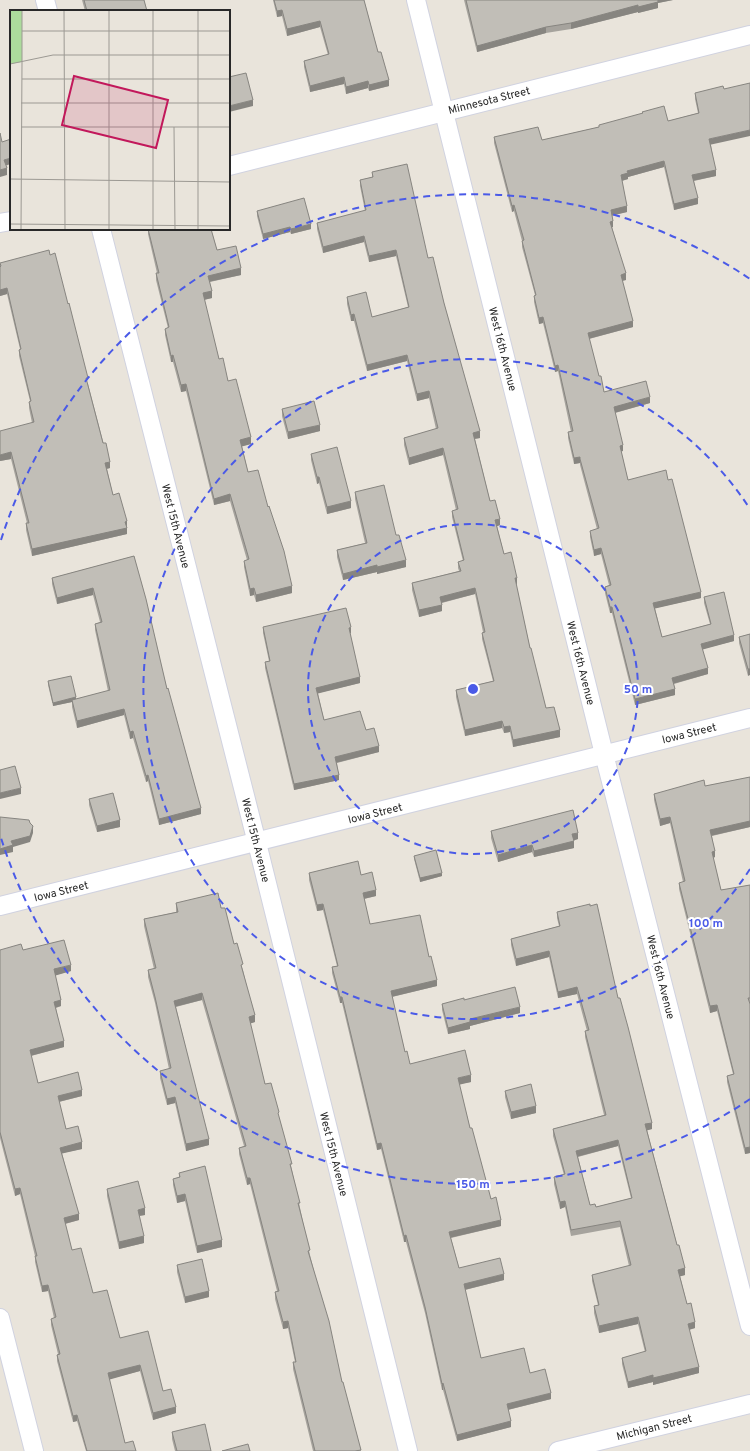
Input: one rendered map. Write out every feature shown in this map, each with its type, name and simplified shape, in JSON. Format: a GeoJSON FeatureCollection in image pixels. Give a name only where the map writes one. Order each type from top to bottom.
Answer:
{"type":"FeatureCollection","features":[{"type":"Feature","properties":{"kind":"street"},"geometry":{"type":"LineString","coordinates":[[45,0],[48,10]]}},
{"type":"Feature","properties":{"kind":"street","name":"West 16th Avenue"},"geometry":{"type":"LineString","coordinates":[[416,0],[604,754],[750,1326]]}},
{"type":"Feature","properties":{"kind":"street","name":"Minnesota Street"},"geometry":{"type":"LineString","coordinates":[[230,166],[750,35]]}},
{"type":"Feature","properties":{"kind":"street"},"geometry":{"type":"LineString","coordinates":[[0,223],[10,221]]}},
{"type":"Feature","properties":{"kind":"street","name":"West 15th Avenue"},"geometry":{"type":"LineString","coordinates":[[102,230],[257,843],[408,1451]]}},
{"type":"Feature","properties":{"kind":"street","name":"Iowa Street"},"geometry":{"type":"LineString","coordinates":[[0,906],[257,843],[750,718]]}},
{"type":"Feature","properties":{"kind":"street"},"geometry":{"type":"LineString","coordinates":[[0,1318],[34,1451]]}},
{"type":"Feature","properties":{"kind":"street","name":"Michigan Street"},"geometry":{"type":"LineString","coordinates":[[558,1451],[750,1404]]}},
{"type":"Feature","properties":{"kind":"building"},"geometry":{"type":"Polygon","coordinates":[[[84,0],[144,0],[147,10],[87,10],[84,0]]]}},
{"type":"Feature","properties":{"kind":"building"},"geometry":{"type":"Polygon","coordinates":[[[274,0],[364,0],[378,52],[381,52],[389,80],[369,85],[368,81],[346,87],[344,77],[310,86],[304,61],[329,54],[320,21],[287,29],[282,10],[277,11],[274,0]]]}},
{"type":"Feature","properties":{"kind":"building"},"geometry":{"type":"Polygon","coordinates":[[[466,0],[658,0],[658,2],[638,7],[638,5],[571,23],[546,27],[477,46],[466,0]]]}},
{"type":"Feature","properties":{"kind":"building"},"geometry":{"type":"Polygon","coordinates":[[[246,73],[253,100],[230,106],[230,77],[246,73]]]}},
{"type":"Feature","properties":{"kind":"building"},"geometry":{"type":"Polygon","coordinates":[[[750,83],[750,130],[709,139],[716,170],[692,175],[698,198],[674,204],[664,161],[627,171],[628,173],[621,175],[627,206],[611,210],[613,221],[610,222],[626,273],[621,275],[633,321],[588,333],[599,376],[601,376],[604,392],[646,381],[650,397],[614,407],[623,445],[620,446],[628,480],[666,470],[668,480],[672,479],[701,592],[653,603],[662,637],[711,624],[704,597],[724,592],[734,635],[701,644],[708,668],[672,678],[675,689],[635,699],[612,607],[610,607],[605,587],[611,585],[601,548],[594,550],[590,531],[599,528],[580,457],[574,458],[568,432],[573,431],[558,365],[555,366],[543,317],[539,318],[534,296],[536,295],[522,241],[524,240],[514,205],[512,206],[494,137],[538,127],[542,140],[599,127],[599,125],[664,106],[668,121],[699,113],[695,93],[723,86],[724,89],[750,83]]]}},
{"type":"Feature","properties":{"kind":"building"},"geometry":{"type":"Polygon","coordinates":[[[0,133],[2,142],[10,139],[10,158],[4,160],[7,168],[0,170],[0,133]]]}},
{"type":"Feature","properties":{"kind":"building"},"geometry":{"type":"Polygon","coordinates":[[[407,164],[428,258],[433,257],[444,303],[480,431],[473,433],[490,501],[495,500],[500,519],[495,520],[504,554],[511,552],[530,648],[546,708],[554,707],[560,730],[513,740],[510,726],[504,727],[502,721],[465,730],[456,690],[494,681],[482,633],[485,632],[475,588],[440,597],[442,605],[419,610],[412,583],[461,571],[458,562],[464,560],[452,511],[458,509],[443,448],[409,458],[404,438],[438,428],[429,391],[417,394],[407,355],[367,365],[354,314],[351,315],[347,297],[366,292],[372,317],[409,307],[396,250],[369,256],[364,236],[323,247],[317,223],[366,210],[360,180],[373,177],[372,172],[407,164]]]}},
{"type":"Feature","properties":{"kind":"building"},"geometry":{"type":"Polygon","coordinates":[[[304,198],[311,224],[291,229],[290,227],[263,234],[257,211],[304,198]]]}},
{"type":"Feature","properties":{"kind":"building"},"geometry":{"type":"Polygon","coordinates":[[[148,230],[211,230],[217,250],[236,246],[241,268],[208,276],[212,291],[203,293],[219,359],[223,358],[228,381],[236,379],[251,437],[240,440],[248,472],[258,470],[268,507],[269,506],[284,551],[292,586],[256,595],[254,588],[250,589],[244,561],[249,559],[230,494],[214,499],[186,384],[181,385],[173,355],[171,356],[165,329],[169,327],[156,273],[159,273],[148,230]]]}},
{"type":"Feature","properties":{"kind":"building"},"geometry":{"type":"Polygon","coordinates":[[[49,250],[50,255],[55,253],[88,378],[86,378],[103,443],[106,443],[110,462],[105,463],[113,495],[119,493],[127,521],[125,522],[127,528],[32,549],[26,523],[29,523],[11,452],[0,455],[0,431],[34,422],[29,402],[31,401],[19,350],[21,349],[7,288],[0,290],[0,263],[49,250]]]}},
{"type":"Feature","properties":{"kind":"building"},"geometry":{"type":"Polygon","coordinates":[[[314,401],[320,425],[288,432],[282,409],[314,401]]]}},
{"type":"Feature","properties":{"kind":"building"},"geometry":{"type":"Polygon","coordinates":[[[337,447],[351,501],[327,507],[311,454],[337,447]]]}},
{"type":"Feature","properties":{"kind":"building"},"geometry":{"type":"Polygon","coordinates":[[[384,485],[396,535],[399,535],[406,560],[377,567],[377,565],[343,574],[337,550],[367,543],[355,492],[384,485]]]}},
{"type":"Feature","properties":{"kind":"building"},"geometry":{"type":"Polygon","coordinates":[[[134,556],[146,599],[167,689],[168,688],[201,808],[159,819],[148,775],[146,776],[133,731],[130,732],[124,709],[77,721],[72,700],[110,690],[95,624],[102,622],[93,588],[57,598],[52,578],[134,556]]]}},
{"type":"Feature","properties":{"kind":"building"},"geometry":{"type":"Polygon","coordinates":[[[346,608],[360,677],[316,688],[324,720],[360,711],[366,730],[374,728],[379,746],[335,757],[339,775],[294,784],[265,662],[270,661],[263,627],[346,608]]]}},
{"type":"Feature","properties":{"kind":"building"},"geometry":{"type":"Polygon","coordinates":[[[750,634],[750,669],[748,669],[739,637],[750,634]]]}},
{"type":"Feature","properties":{"kind":"building"},"geometry":{"type":"Polygon","coordinates":[[[71,676],[76,697],[53,703],[48,681],[71,676]]]}},
{"type":"Feature","properties":{"kind":"building"},"geometry":{"type":"Polygon","coordinates":[[[15,766],[21,788],[0,793],[0,770],[15,766]]]}},
{"type":"Feature","properties":{"kind":"building"},"geometry":{"type":"Polygon","coordinates":[[[750,777],[750,821],[710,830],[715,851],[712,852],[721,890],[750,885],[750,998],[748,998],[750,1004],[750,1147],[745,1148],[727,1076],[734,1074],[717,1005],[710,1006],[679,883],[685,881],[670,817],[660,819],[654,794],[704,780],[705,786],[750,777]]]}},
{"type":"Feature","properties":{"kind":"building"},"geometry":{"type":"Polygon","coordinates":[[[113,793],[120,820],[97,826],[89,799],[113,793]]]}},
{"type":"Feature","properties":{"kind":"building"},"geometry":{"type":"Polygon","coordinates":[[[573,810],[578,833],[572,834],[574,841],[534,851],[532,845],[498,855],[491,831],[573,810]]]}},
{"type":"Feature","properties":{"kind":"building"},"geometry":{"type":"Polygon","coordinates":[[[0,817],[29,820],[33,826],[30,836],[11,841],[13,845],[0,849],[0,817]]]}},
{"type":"Feature","properties":{"kind":"building"},"geometry":{"type":"Polygon","coordinates":[[[436,850],[442,873],[420,878],[414,856],[436,850]]]}},
{"type":"Feature","properties":{"kind":"building"},"geometry":{"type":"Polygon","coordinates":[[[358,861],[361,875],[372,872],[376,890],[363,893],[370,924],[420,915],[429,957],[431,956],[437,980],[391,991],[405,1052],[407,1051],[410,1064],[465,1050],[471,1075],[458,1078],[470,1128],[472,1128],[491,1199],[496,1197],[501,1220],[449,1232],[459,1268],[500,1258],[504,1274],[464,1284],[481,1358],[524,1348],[530,1373],[545,1369],[551,1393],[507,1404],[511,1421],[457,1435],[443,1383],[442,1384],[425,1307],[406,1235],[404,1236],[381,1143],[377,1144],[342,997],[340,997],[332,967],[338,966],[323,904],[317,905],[309,873],[358,861]]]}},
{"type":"Feature","properties":{"kind":"building"},"geometry":{"type":"Polygon","coordinates":[[[218,893],[221,908],[225,908],[234,944],[237,943],[243,964],[241,965],[255,1015],[249,1017],[265,1084],[271,1083],[279,1112],[278,1113],[292,1164],[290,1164],[300,1203],[298,1203],[310,1250],[308,1251],[329,1321],[342,1382],[361,1450],[315,1451],[293,1362],[296,1362],[288,1321],[283,1322],[275,1292],[279,1291],[250,1178],[247,1178],[239,1148],[246,1146],[202,993],[174,1001],[209,1139],[186,1144],[175,1097],[167,1099],[160,1071],[171,1068],[148,970],[156,968],[144,919],[178,912],[176,903],[218,893]]]}},
{"type":"Feature","properties":{"kind":"building"},"geometry":{"type":"Polygon","coordinates":[[[590,904],[590,906],[597,904],[618,998],[620,998],[628,1027],[652,1123],[645,1124],[677,1245],[679,1245],[685,1268],[678,1270],[687,1304],[691,1303],[695,1322],[688,1324],[699,1367],[653,1378],[653,1375],[628,1382],[622,1358],[646,1351],[638,1317],[599,1326],[594,1306],[599,1305],[592,1275],[631,1265],[620,1221],[571,1230],[565,1201],[560,1202],[554,1177],[565,1174],[553,1129],[606,1115],[585,1031],[589,1030],[577,987],[558,992],[549,951],[516,959],[511,939],[560,926],[557,912],[590,904]],[[618,1140],[576,1151],[590,1205],[595,1204],[596,1207],[632,1198],[618,1140]]]}},
{"type":"Feature","properties":{"kind":"building"},"geometry":{"type":"Polygon","coordinates":[[[64,940],[71,965],[54,969],[61,1000],[54,1002],[64,1041],[30,1050],[38,1083],[78,1072],[82,1090],[58,1096],[66,1129],[78,1126],[82,1142],[60,1148],[79,1214],[64,1218],[72,1250],[81,1248],[93,1293],[107,1290],[120,1338],[148,1331],[163,1391],[171,1389],[176,1407],[153,1413],[140,1365],[108,1373],[125,1443],[133,1441],[136,1451],[87,1451],[77,1415],[73,1416],[57,1355],[60,1354],[51,1319],[56,1317],[48,1285],[42,1286],[35,1256],[37,1256],[20,1188],[15,1189],[0,1132],[0,950],[21,944],[23,950],[64,940]]]}},
{"type":"Feature","properties":{"kind":"building"},"geometry":{"type":"Polygon","coordinates":[[[515,987],[520,1007],[470,1019],[470,1022],[448,1028],[442,1004],[515,987]]]}},
{"type":"Feature","properties":{"kind":"building"},"geometry":{"type":"Polygon","coordinates":[[[531,1084],[536,1106],[511,1112],[505,1091],[531,1084]]]}},
{"type":"Feature","properties":{"kind":"building"},"geometry":{"type":"Polygon","coordinates":[[[205,1166],[222,1240],[197,1246],[185,1194],[177,1196],[173,1179],[180,1177],[179,1173],[205,1166]]]}},
{"type":"Feature","properties":{"kind":"building"},"geometry":{"type":"Polygon","coordinates":[[[138,1181],[145,1208],[138,1210],[144,1236],[119,1242],[107,1189],[138,1181]]]}},
{"type":"Feature","properties":{"kind":"building"},"geometry":{"type":"Polygon","coordinates":[[[202,1259],[209,1291],[185,1297],[177,1265],[202,1259]]]}},
{"type":"Feature","properties":{"kind":"building"},"geometry":{"type":"Polygon","coordinates":[[[205,1424],[211,1451],[177,1451],[172,1432],[205,1424]]]}},
{"type":"Feature","properties":{"kind":"building"},"geometry":{"type":"Polygon","coordinates":[[[248,1444],[250,1451],[222,1451],[248,1444]]]}}]}
